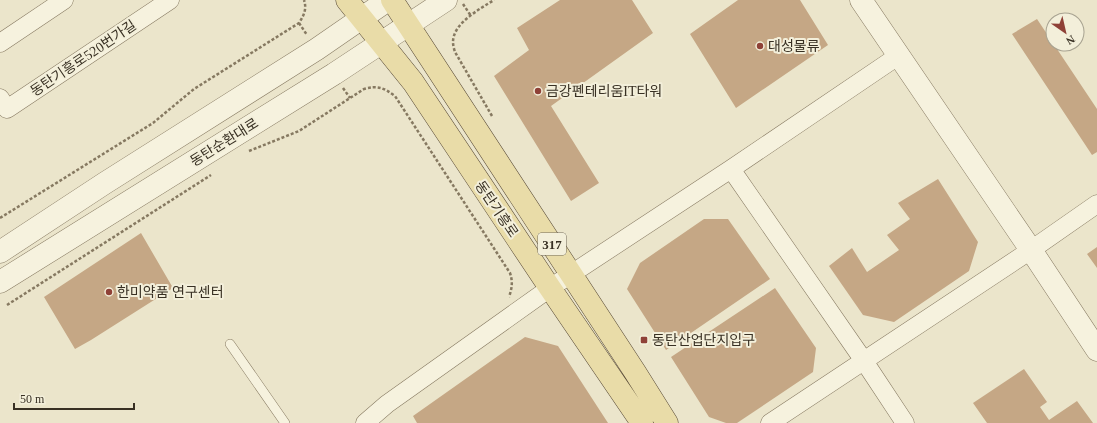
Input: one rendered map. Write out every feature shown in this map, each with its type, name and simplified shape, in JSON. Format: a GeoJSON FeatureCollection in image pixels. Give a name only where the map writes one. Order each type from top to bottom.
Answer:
{"type":"FeatureCollection","features":[{"type":"Feature","properties":{"kind":"main road","name":"동탄기흥로"},"geometry":{"type":"LineString","coordinates":[[347,0],[413,82],[642,423]]}},
{"type":"Feature","properties":{"kind":"main road","name":"동탄기흥로"},"geometry":{"type":"LineString","coordinates":[[392,0],[667,423]]}},
{"type":"Feature","properties":{"kind":"street","name":"동탄기흥로520번가길"},"geometry":{"type":"LineString","coordinates":[[0,98],[7,109],[170,0]]}},
{"type":"Feature","properties":{"kind":"street","name":"동탄순환대로"},"geometry":{"type":"LineString","coordinates":[[0,252],[62,210],[317,49],[388,0]]}},
{"type":"Feature","properties":{"kind":"street","name":"동탄순환대로"},"geometry":{"type":"LineString","coordinates":[[0,282],[334,74],[380,42],[446,0]]}},
{"type":"Feature","properties":{"kind":"street"},"geometry":{"type":"LineString","coordinates":[[861,0],[1097,350]]}},
{"type":"Feature","properties":{"kind":"street"},"geometry":{"type":"LineString","coordinates":[[0,43],[56,2]]}},
{"type":"Feature","properties":{"kind":"street"},"geometry":{"type":"LineString","coordinates":[[364,423],[387,404],[550,288],[731,169],[898,56]]}},
{"type":"Feature","properties":{"kind":"street"},"geometry":{"type":"LineString","coordinates":[[731,169],[864,361],[905,423]]}},
{"type":"Feature","properties":{"kind":"street"},"geometry":{"type":"LineString","coordinates":[[777,421],[1097,204]]}},
{"type":"Feature","properties":{"kind":"lane"},"geometry":{"type":"LineString","coordinates":[[230,344],[285,423]]}},
{"type":"Feature","properties":{"kind":"path"},"geometry":{"type":"LineString","coordinates":[[0,218],[153,123],[194,89],[299,23],[305,11],[306,4],[304,0]]}},
{"type":"Feature","properties":{"kind":"path"},"geometry":{"type":"LineString","coordinates":[[461,0],[471,16]]}},
{"type":"Feature","properties":{"kind":"path"},"geometry":{"type":"LineString","coordinates":[[455,52],[453,43],[455,32],[462,23],[494,0]]}},
{"type":"Feature","properties":{"kind":"path"},"geometry":{"type":"LineString","coordinates":[[249,151],[298,131],[364,89],[373,86],[380,87],[388,91],[395,96],[510,273],[512,280],[508,298]]}},
{"type":"Feature","properties":{"kind":"path"},"geometry":{"type":"LineString","coordinates":[[7,305],[215,172]]}},
{"type":"Feature","properties":{"kind":"building","name":"금강펜테리움IT타워"},"geometry":{"type":"Polygon","coordinates":[[[560,0],[632,0],[653,33],[551,106],[599,183],[571,201],[494,76],[529,50],[517,28],[560,0]]]}},
{"type":"Feature","properties":{"kind":"building"},"geometry":{"type":"Polygon","coordinates":[[[738,0],[800,0],[828,45],[736,108],[690,34],[738,0]]]}},
{"type":"Feature","properties":{"kind":"building"},"geometry":{"type":"Polygon","coordinates":[[[1037,19],[1045,31],[1045,52],[1059,52],[1097,109],[1097,152],[1092,155],[1012,34],[1037,19]]]}},
{"type":"Feature","properties":{"kind":"building"},"geometry":{"type":"Polygon","coordinates":[[[938,179],[978,242],[969,271],[894,322],[863,315],[829,266],[852,248],[867,272],[899,250],[887,235],[910,219],[898,203],[938,179]]]}},
{"type":"Feature","properties":{"kind":"building"},"geometry":{"type":"Polygon","coordinates":[[[704,219],[728,219],[770,279],[666,350],[627,289],[640,263],[704,219]]]}},
{"type":"Feature","properties":{"kind":"building","name":"한미약품 연구센터"},"geometry":{"type":"Polygon","coordinates":[[[141,233],[173,288],[75,349],[44,297],[141,233]]]}},
{"type":"Feature","properties":{"kind":"building"},"geometry":{"type":"Polygon","coordinates":[[[1097,247],[1097,268],[1087,254],[1097,247]]]}},
{"type":"Feature","properties":{"kind":"building"},"geometry":{"type":"Polygon","coordinates":[[[775,288],[816,348],[813,372],[737,423],[726,423],[709,417],[671,357],[775,288]]]}},
{"type":"Feature","properties":{"kind":"building"},"geometry":{"type":"Polygon","coordinates":[[[525,337],[558,346],[608,423],[417,423],[413,416],[525,337]]]}},
{"type":"Feature","properties":{"kind":"building"},"geometry":{"type":"Polygon","coordinates":[[[1024,369],[1047,402],[1040,407],[1049,420],[1077,401],[1093,423],[987,423],[973,403],[1024,369]]]}},
{"type":"Feature","properties":{"kind":"place","name":"대성물류"},"geometry":{"type":"Point","coordinates":[760,46]}},
{"type":"Feature","properties":{"kind":"place","name":"금강펜테리움IT타워"},"geometry":{"type":"Point","coordinates":[538,91]}},
{"type":"Feature","properties":{"kind":"place","name":"한미약품 연구센터"},"geometry":{"type":"Point","coordinates":[109,292]}},
{"type":"Feature","properties":{"kind":"place","name":"동탄산업단지입구"},"geometry":{"type":"Point","coordinates":[644,340]}}]}
